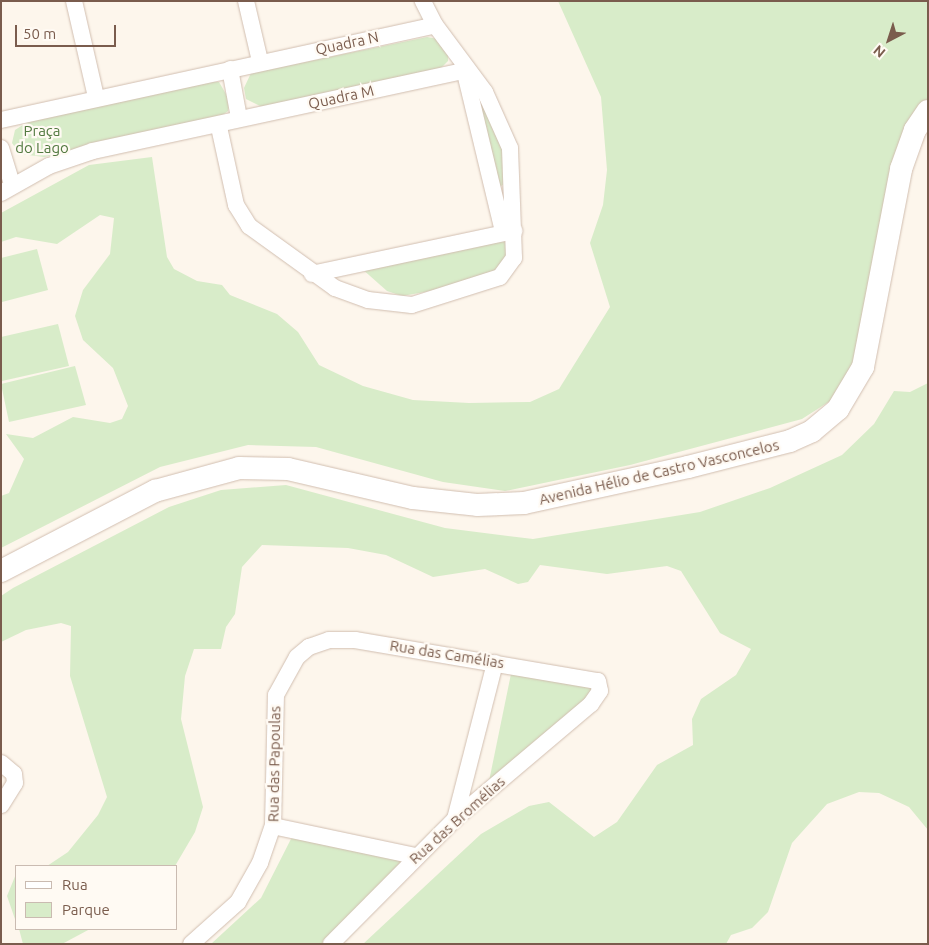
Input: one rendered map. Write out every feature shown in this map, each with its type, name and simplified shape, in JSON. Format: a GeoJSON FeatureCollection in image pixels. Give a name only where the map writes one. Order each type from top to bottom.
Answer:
{"type":"FeatureCollection","features":[{"type":"Feature","properties":{"kind":"street"},"geometry":{"type":"LineString","coordinates":[[74,1],[96,96]]}},
{"type":"Feature","properties":{"kind":"street"},"geometry":{"type":"LineString","coordinates":[[1,120],[96,96],[230,69],[260,61],[246,1]]}},
{"type":"Feature","properties":{"kind":"street"},"geometry":{"type":"LineString","coordinates":[[423,1],[435,25],[454,47],[503,125],[513,177],[509,201],[508,232]]}},
{"type":"Feature","properties":{"kind":"street","name":"Quadra N"},"geometry":{"type":"LineString","coordinates":[[260,61],[435,25]]}},
{"type":"Feature","properties":{"kind":"street"},"geometry":{"type":"LineString","coordinates":[[219,127],[236,206],[249,226],[312,274],[368,300],[412,305],[500,277],[514,258],[464,71],[454,47]]}},
{"type":"Feature","properties":{"kind":"street"},"geometry":{"type":"LineString","coordinates":[[230,69],[239,118]]}},
{"type":"Feature","properties":{"kind":"street","name":"Quadra M"},"geometry":{"type":"LineString","coordinates":[[7,188],[93,151],[219,127],[239,118],[464,71]]}},
{"type":"Feature","properties":{"kind":"street","name":"Avenida Hélio de Castro Vasconcelos"},"geometry":{"type":"LineString","coordinates":[[1,571],[155,491],[239,468],[288,469],[413,498],[477,505],[524,503],[644,478],[790,441],[812,432],[838,410],[863,366],[901,170],[915,130],[928,112]]}},
{"type":"Feature","properties":{"kind":"street"},"geometry":{"type":"LineString","coordinates":[[1,148],[7,188]]}},
{"type":"Feature","properties":{"kind":"street"},"geometry":{"type":"LineString","coordinates":[[312,274],[508,232]]}},
{"type":"Feature","properties":{"kind":"street","name":"Rua das Camélias"},"geometry":{"type":"LineString","coordinates":[[284,676],[309,647],[329,640],[355,640],[595,679],[600,691],[591,704]]}},
{"type":"Feature","properties":{"kind":"street"},"geometry":{"type":"LineString","coordinates":[[455,819],[495,663]]}},
{"type":"Feature","properties":{"kind":"street","name":"Rua das Papoulas"},"geometry":{"type":"LineString","coordinates":[[191,944],[222,920],[248,889],[274,826],[273,717],[284,676]]}},
{"type":"Feature","properties":{"kind":"street","name":"Rua das Bromélias"},"geometry":{"type":"LineString","coordinates":[[331,944],[415,856],[455,819],[591,704]]}},
{"type":"Feature","properties":{"kind":"street"},"geometry":{"type":"LineString","coordinates":[[1,763],[14,774],[15,783],[1,805]]}},
{"type":"Feature","properties":{"kind":"street"},"geometry":{"type":"LineString","coordinates":[[274,826],[415,856]]}},
{"type":"Feature","properties":{"kind":"green space"},"geometry":{"type":"Polygon","coordinates":[[[558,1],[928,1],[928,99],[917,112],[858,366],[830,401],[802,419],[630,465],[505,491],[443,482],[316,447],[248,445],[160,467],[1,548],[1,496],[9,493],[24,459],[6,434],[33,438],[73,417],[110,423],[122,419],[128,406],[113,368],[83,340],[75,316],[83,290],[110,254],[114,218],[100,215],[57,244],[16,237],[1,242],[1,213],[89,165],[152,157],[167,257],[174,269],[197,281],[222,285],[230,295],[277,314],[298,332],[319,365],[363,386],[413,400],[469,403],[530,402],[559,389],[610,307],[590,243],[603,205],[607,170],[601,97],[558,1]]]}},
{"type":"Feature","properties":{"kind":"green space"},"geometry":{"type":"Polygon","coordinates":[[[427,37],[438,39],[448,51],[448,61],[440,69],[262,107],[246,99],[244,88],[251,73],[427,37]]]}},
{"type":"Feature","properties":{"kind":"green space","name":"Praça do Lago"},"geometry":{"type":"Polygon","coordinates":[[[210,82],[219,82],[230,101],[228,111],[220,117],[44,157],[20,154],[12,143],[15,130],[29,121],[210,82]]]}},
{"type":"Feature","properties":{"kind":"green space"},"geometry":{"type":"Polygon","coordinates":[[[484,101],[501,132],[509,181],[501,186],[495,183],[479,105],[484,101]]]}},
{"type":"Feature","properties":{"kind":"green space"},"geometry":{"type":"Polygon","coordinates":[[[508,239],[507,259],[493,274],[465,285],[402,296],[387,291],[361,268],[508,239]]]}},
{"type":"Feature","properties":{"kind":"green space"},"geometry":{"type":"Polygon","coordinates":[[[37,249],[48,290],[2,302],[1,258],[37,249]]]}},
{"type":"Feature","properties":{"kind":"green space"},"geometry":{"type":"Polygon","coordinates":[[[58,324],[69,366],[2,381],[1,337],[58,324]]]}},
{"type":"Feature","properties":{"kind":"green space"},"geometry":{"type":"Polygon","coordinates":[[[75,366],[86,405],[9,422],[1,384],[75,366]]]}},
{"type":"Feature","properties":{"kind":"green space"},"geometry":{"type":"Polygon","coordinates":[[[928,383],[928,830],[909,807],[879,793],[859,792],[827,804],[792,843],[768,912],[752,928],[731,935],[726,944],[363,944],[481,834],[529,806],[549,802],[594,837],[617,822],[657,765],[693,745],[692,719],[701,699],[736,675],[751,649],[720,633],[681,571],[667,566],[607,574],[540,565],[528,582],[518,584],[485,569],[433,577],[386,555],[348,548],[262,545],[242,567],[235,614],[226,627],[221,649],[194,649],[185,676],[181,719],[203,807],[195,832],[176,865],[48,865],[68,852],[98,815],[107,797],[70,676],[71,626],[61,623],[26,630],[1,642],[1,596],[13,588],[169,507],[221,490],[286,485],[445,528],[533,539],[700,512],[770,488],[842,455],[874,424],[894,391],[910,392],[928,383]]]}},
{"type":"Feature","properties":{"kind":"green space"},"geometry":{"type":"Polygon","coordinates":[[[512,669],[598,687],[487,791],[512,669]]]}},
{"type":"Feature","properties":{"kind":"green space"},"geometry":{"type":"Polygon","coordinates":[[[293,835],[407,859],[330,944],[211,944],[261,898],[293,835]]]}},
{"type":"Feature","properties":{"kind":"green space"},"geometry":{"type":"Polygon","coordinates":[[[15,876],[15,919],[7,896],[15,876]]]}},
{"type":"Feature","properties":{"kind":"green space"},"geometry":{"type":"Polygon","coordinates":[[[19,930],[88,930],[62,944],[23,944],[19,930]]]}}]}
